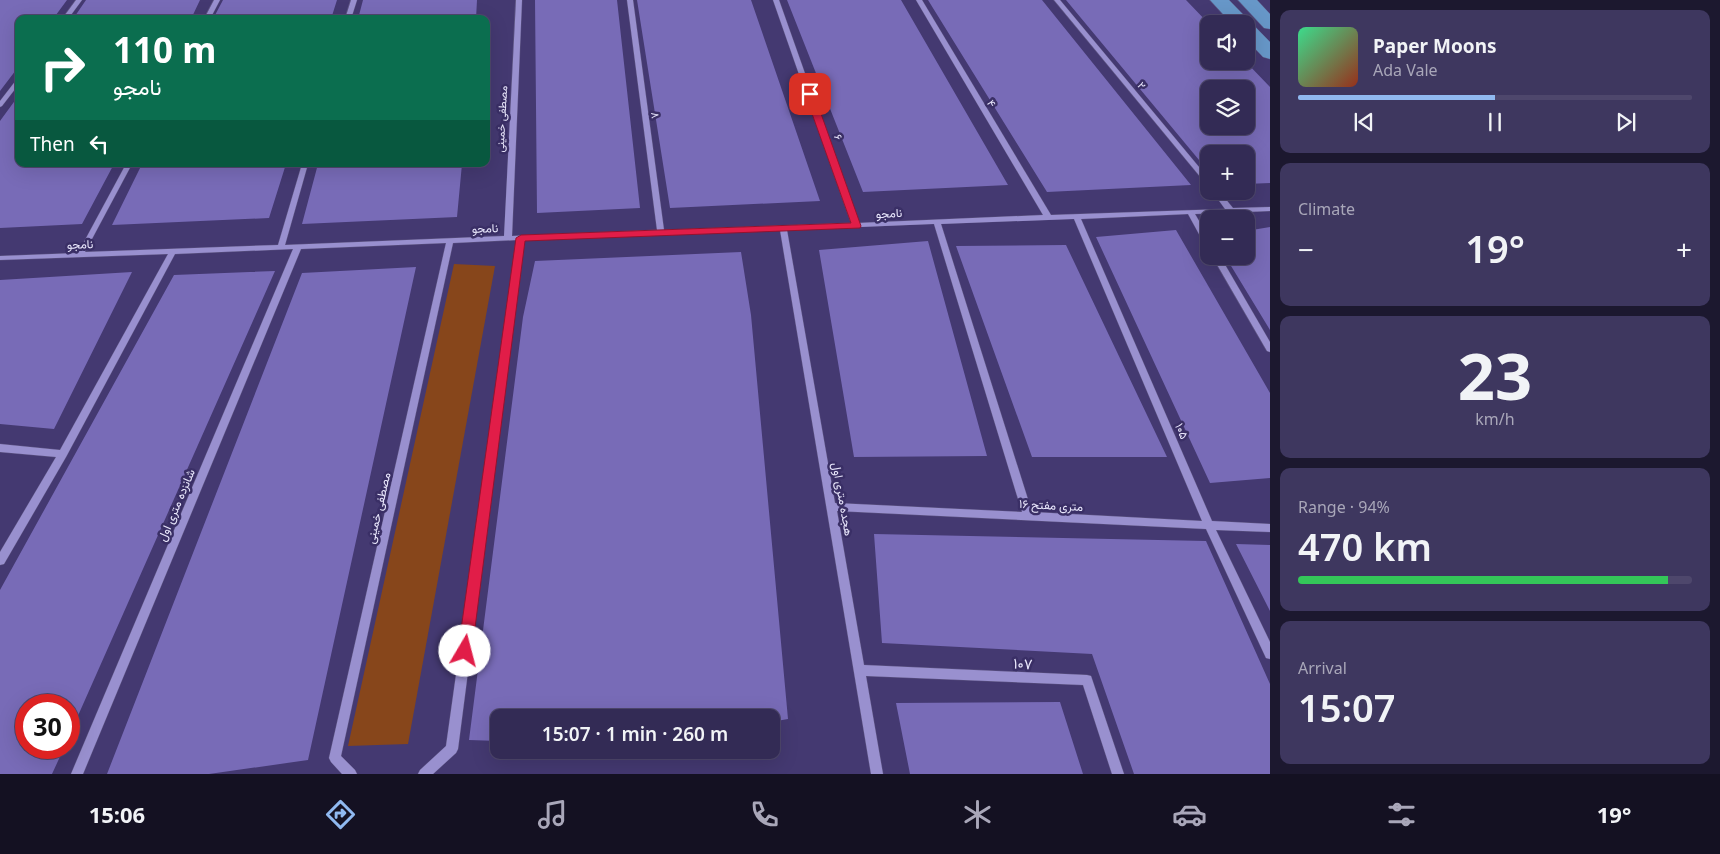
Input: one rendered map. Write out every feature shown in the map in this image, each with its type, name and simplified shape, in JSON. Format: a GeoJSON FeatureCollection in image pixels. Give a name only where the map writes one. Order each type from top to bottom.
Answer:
{"type":"FeatureCollection","features":[{"type":"Feature","properties":{"kind":"main road"},"geometry":{"type":"LineString","coordinates":[[1219,0],[1233,15]]}},
{"type":"Feature","properties":{"kind":"main road"},"geometry":{"type":"LineString","coordinates":[[1247,0],[1270,24]]}},
{"type":"Feature","properties":{"kind":"main road"},"geometry":{"type":"LineString","coordinates":[[1255,37],[1270,53]]}},
{"type":"Feature","properties":{"kind":"street"},"geometry":{"type":"LineString","coordinates":[[68,15],[79,0]]}},
{"type":"Feature","properties":{"kind":"street"},"geometry":{"type":"LineString","coordinates":[[209,15],[217,0]]}},
{"type":"Feature","properties":{"kind":"street"},"geometry":{"type":"LineString","coordinates":[[349,15],[354,0]]}},
{"type":"Feature","properties":{"kind":"street","name":"مصطفی خمینی"},"geometry":{"type":"LineString","coordinates":[[508,239],[519,0]]}},
{"type":"Feature","properties":{"kind":"street","name":"۸"},"geometry":{"type":"LineString","coordinates":[[630,0],[662,232]]}},
{"type":"Feature","properties":{"kind":"street","name":"۶"},"geometry":{"type":"LineString","coordinates":[[776,0],[856,226]]}},
{"type":"Feature","properties":{"kind":"street","name":"۴"},"geometry":{"type":"LineString","coordinates":[[919,0],[1048,217]]}},
{"type":"Feature","properties":{"kind":"street","name":"۲"},"geometry":{"type":"LineString","coordinates":[[1057,0],[1200,173]]}},
{"type":"Feature","properties":{"kind":"street"},"geometry":{"type":"LineString","coordinates":[[0,105],[15,85]]}},
{"type":"Feature","properties":{"kind":"street"},"geometry":{"type":"LineString","coordinates":[[80,255],[127,167]]}},
{"type":"Feature","properties":{"kind":"street"},"geometry":{"type":"LineString","coordinates":[[281,247],[305,167]]}},
{"type":"Feature","properties":{"kind":"street"},"geometry":{"type":"LineString","coordinates":[[1222,200],[1230,210]]}},
{"type":"Feature","properties":{"kind":"street","name":"نامجو"},"geometry":{"type":"LineString","coordinates":[[1250,210],[1270,209]]}},
{"type":"Feature","properties":{"kind":"street"},"geometry":{"type":"LineString","coordinates":[[1190,212],[1200,229]]}},
{"type":"Feature","properties":{"kind":"street","name":"نامجو"},"geometry":{"type":"LineString","coordinates":[[0,258],[1200,212]]}},
{"type":"Feature","properties":{"kind":"street","name":"۱۰۵"},"geometry":{"type":"LineString","coordinates":[[1076,216],[1208,525],[1270,654]]}},
{"type":"Feature","properties":{"kind":"street"},"geometry":{"type":"LineString","coordinates":[[937,222],[1028,516]]}},
{"type":"Feature","properties":{"kind":"street","name":"هجده متری اول"},"geometry":{"type":"LineString","coordinates":[[783,228],[877,774]]}},
{"type":"Feature","properties":{"kind":"street"},"geometry":{"type":"LineString","coordinates":[[424,774],[452,749],[521,238]]}},
{"type":"Feature","properties":{"kind":"street","name":"مصطفی خمینی"},"geometry":{"type":"LineString","coordinates":[[351,774],[336,758],[450,241]]}},
{"type":"Feature","properties":{"kind":"street","name":"شانزده متری اول"},"geometry":{"type":"LineString","coordinates":[[77,774],[298,246]]}},
{"type":"Feature","properties":{"kind":"street"},"geometry":{"type":"LineString","coordinates":[[0,561],[63,454],[173,251]]}},
{"type":"Feature","properties":{"kind":"street"},"geometry":{"type":"LineString","coordinates":[[1221,265],[1270,349]]}},
{"type":"Feature","properties":{"kind":"street"},"geometry":{"type":"LineString","coordinates":[[0,448],[63,454]]}},
{"type":"Feature","properties":{"kind":"street","name":"۱۶ متری مفتح"},"geometry":{"type":"LineString","coordinates":[[832,507],[1270,528]]}},
{"type":"Feature","properties":{"kind":"street","name":"۱۰۷"},"geometry":{"type":"LineString","coordinates":[[860,670],[1087,680],[1118,774]]}},
{"type":"Feature","properties":{"kind":"street"},"geometry":{"type":"LineString","coordinates":[[872,774],[877,774]]}},
{"type":"Feature","properties":{"kind":"shaded area"},"geometry":{"type":"Polygon","coordinates":[[[454,264],[495,266],[408,744],[348,746],[454,264]]]}},
{"type":"Feature","properties":{"kind":"building"},"geometry":{"type":"Polygon","coordinates":[[[0,0],[67,0],[56,15],[15,15],[15,71],[0,91],[0,0]]]}},
{"type":"Feature","properties":{"kind":"building"},"geometry":{"type":"Polygon","coordinates":[[[86,0],[200,0],[193,15],[76,15],[86,0]]]}},
{"type":"Feature","properties":{"kind":"building"},"geometry":{"type":"Polygon","coordinates":[[[223,0],[337,0],[332,15],[215,15],[223,0]]]}},
{"type":"Feature","properties":{"kind":"building"},"geometry":{"type":"Polygon","coordinates":[[[363,0],[477,0],[476,15],[359,15],[363,0]]]}},
{"type":"Feature","properties":{"kind":"building"},"geometry":{"type":"Polygon","coordinates":[[[535,0],[617,0],[640,208],[537,213],[535,0]]]}},
{"type":"Feature","properties":{"kind":"building"},"geometry":{"type":"Polygon","coordinates":[[[637,0],[751,0],[820,201],[670,208],[637,0]]]}},
{"type":"Feature","properties":{"kind":"building"},"geometry":{"type":"Polygon","coordinates":[[[787,0],[901,0],[1008,185],[863,192],[787,0]]]}},
{"type":"Feature","properties":{"kind":"building"},"geometry":{"type":"Polygon","coordinates":[[[928,0],[1042,0],[1191,185],[1047,192],[928,0]]]}},
{"type":"Feature","properties":{"kind":"building"},"geometry":{"type":"Polygon","coordinates":[[[1066,0],[1186,0],[1200,15],[1200,70],[1254,70],[1270,87],[1270,183],[1255,184],[1255,145],[1200,145],[1200,161],[1066,0]]]}},
{"type":"Feature","properties":{"kind":"building"},"geometry":{"type":"Polygon","coordinates":[[[15,100],[15,167],[112,167],[82,224],[0,228],[0,121],[15,100]]]}},
{"type":"Feature","properties":{"kind":"building"},"geometry":{"type":"Polygon","coordinates":[[[141,167],[285,167],[269,218],[112,225],[141,167]]]}},
{"type":"Feature","properties":{"kind":"building"},"geometry":{"type":"Polygon","coordinates":[[[317,167],[462,167],[457,217],[302,224],[317,167]]]}},
{"type":"Feature","properties":{"kind":"building"},"geometry":{"type":"Polygon","coordinates":[[[1270,227],[1270,330],[1230,265],[1255,265],[1255,230],[1270,227]]]}},
{"type":"Feature","properties":{"kind":"building"},"geometry":{"type":"Polygon","coordinates":[[[1176,230],[1270,393],[1270,478],[1210,483],[1096,237],[1176,230]]]}},
{"type":"Feature","properties":{"kind":"building"},"geometry":{"type":"Polygon","coordinates":[[[928,241],[987,456],[854,457],[819,250],[928,241]]]}},
{"type":"Feature","properties":{"kind":"building"},"geometry":{"type":"Polygon","coordinates":[[[1066,245],[1167,457],[1032,457],[956,246],[1066,245]]]}},
{"type":"Feature","properties":{"kind":"building"},"geometry":{"type":"Polygon","coordinates":[[[741,252],[751,315],[788,719],[780,720],[780,709],[490,709],[490,741],[469,740],[523,317],[535,261],[741,252]]]}},
{"type":"Feature","properties":{"kind":"building"},"geometry":{"type":"Polygon","coordinates":[[[416,267],[308,760],[209,774],[107,774],[302,273],[416,267]]]}},
{"type":"Feature","properties":{"kind":"building"},"geometry":{"type":"Polygon","coordinates":[[[275,271],[80,711],[80,694],[15,694],[15,759],[59,759],[52,774],[0,774],[0,590],[174,275],[275,271]]]}},
{"type":"Feature","properties":{"kind":"building"},"geometry":{"type":"Polygon","coordinates":[[[132,272],[54,429],[0,424],[0,280],[132,272]]]}},
{"type":"Feature","properties":{"kind":"building"},"geometry":{"type":"Polygon","coordinates":[[[874,534],[1206,541],[1270,684],[1270,774],[1134,774],[1092,654],[882,643],[874,534]]]}},
{"type":"Feature","properties":{"kind":"building"},"geometry":{"type":"Polygon","coordinates":[[[1236,544],[1270,545],[1270,611],[1236,544]]]}},
{"type":"Feature","properties":{"kind":"building"},"geometry":{"type":"Polygon","coordinates":[[[1060,702],[1083,774],[910,774],[896,703],[1060,702]]]}},
{"type":"Feature","properties":{"kind":"route"},"geometry":{"type":"LineString","coordinates":[[465,651],[521,238],[856,226],[810,94]]}}]}
